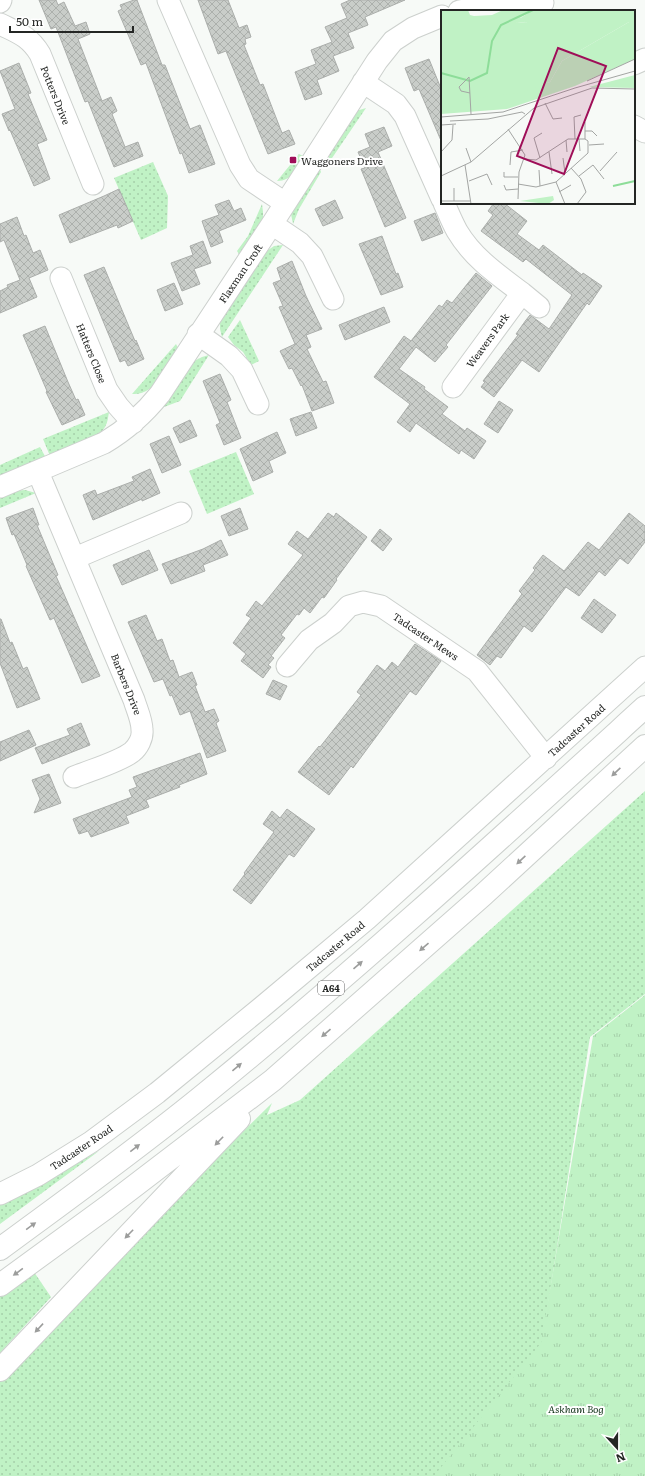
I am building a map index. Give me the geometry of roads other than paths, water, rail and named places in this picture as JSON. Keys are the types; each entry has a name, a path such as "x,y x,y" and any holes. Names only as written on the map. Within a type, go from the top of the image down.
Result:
{"highway":[{"name":"A64","path":"0,1250 107,1170 204,1094 287,1026 462,874 645,707"},
{"path":"0,1285 107,1207 273,1080 482,896 645,746"},
{"path":"0,1370 225,1135 273,1080"}],"street":[{"path":"168,0 240,165 249,179 285,203"},
{"path":"464,10 496,4 544,5"},
{"name":"Flaxman Croft","path":"0,487 104,443 133,423 160,394 377,61 393,41 413,28 441,16"},
{"name":"Potters Drive","path":"0,24 25,37 34,44 40,54 93,184"},
{"path":"635,64 645,59"},
{"path":"363,82 396,104 406,116 441,197"},
{"path":"635,127 645,132"},
{"path":"444,204 457,232 471,251 539,307"},
{"path":"272,224 300,243 312,256 333,299"},
{"name":"Hatters Close","path":"61,278 107,390 118,406 133,423"},
{"name":"Weavers Park","path":"453,387 522,293"},
{"path":"198,334 229,356 242,370 258,404"},
{"name":"Barbers Drive","path":"38,472 134,700 143,731 140,742 132,752 74,777"},
{"path":"75,558 181,513"},
{"name":"Tadcaster Mews","path":"287,666 309,640 333,623 349,606 363,602 381,606 477,671 546,758"},
{"name":"Tadcaster Road","path":"0,1194 38,1175 67,1158 97,1138 157,1093 343,940 645,667"}],"place":[{"name":"Waggoners Drive","path":"293,160"}],"park label":[{"name":"Askham Bog","path":"576,1408"}]}
